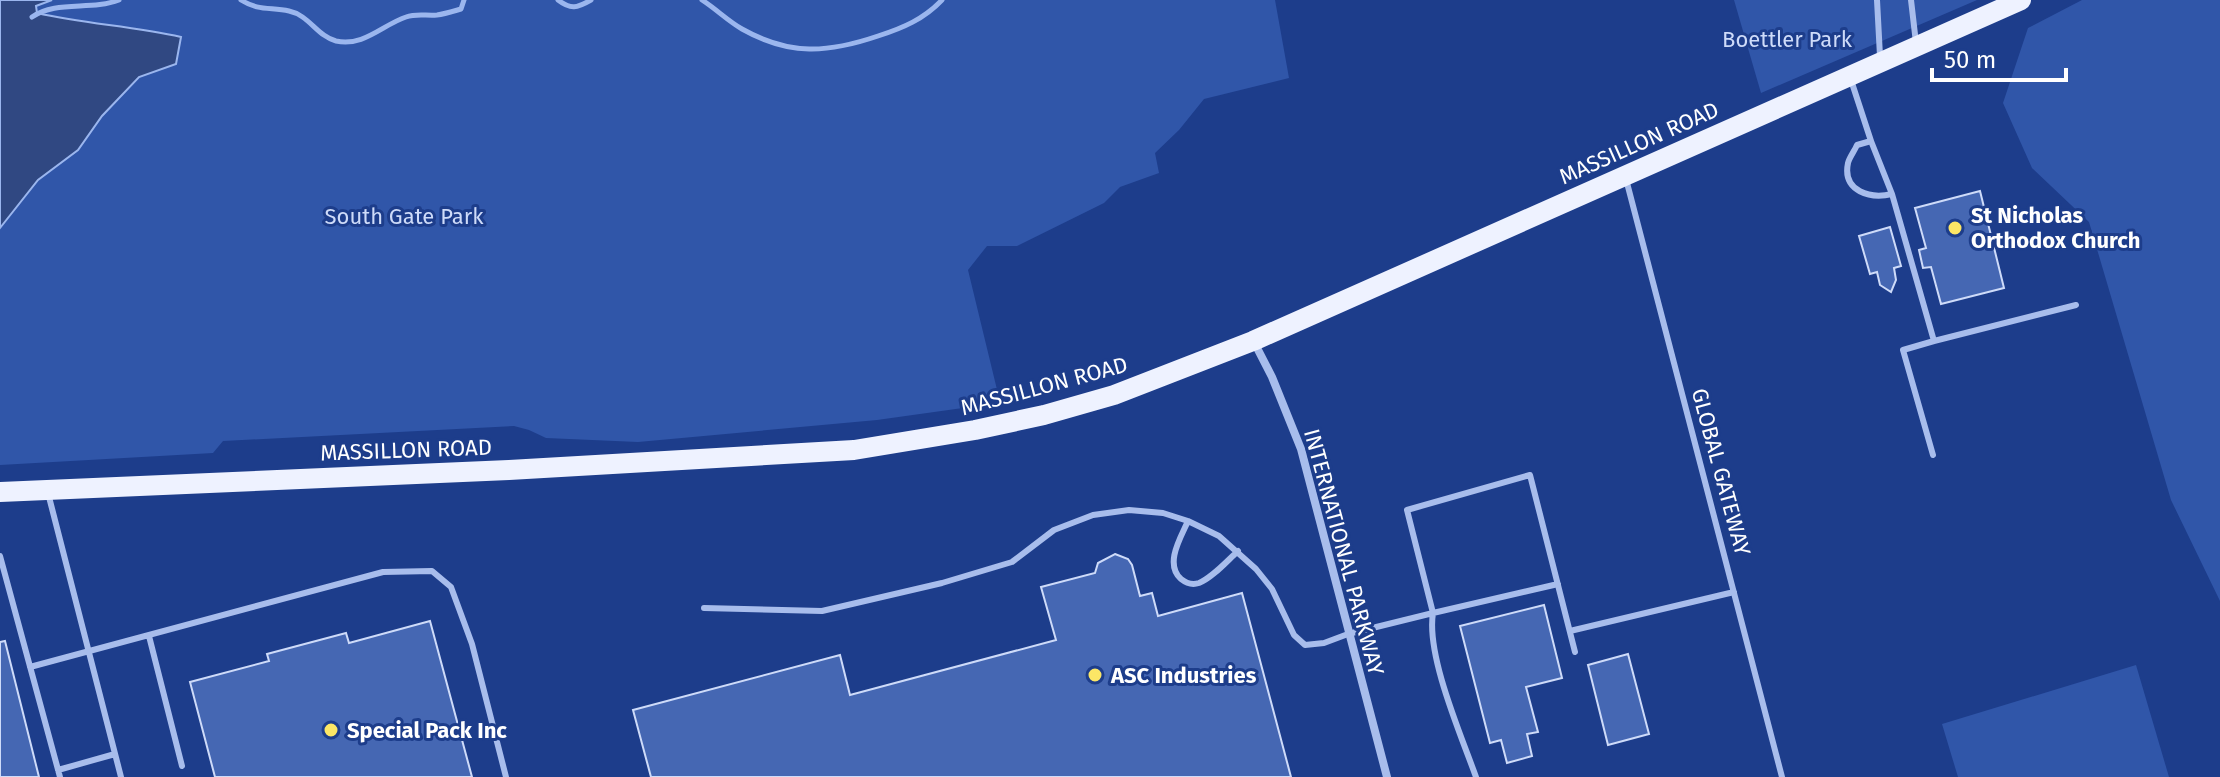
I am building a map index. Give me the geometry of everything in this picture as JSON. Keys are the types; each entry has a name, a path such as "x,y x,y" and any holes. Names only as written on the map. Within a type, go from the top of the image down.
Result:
{"main road":[{"name":"MASSILLON ROAD","path":"0,492 585,466 854,450 1044,415 1126,391 1253,341 2021,0"}],"street":[{"name":"INTERNATIONAL PARKWAY","path":"1253,341 1277,387 1301,449 1387,777"}],"lane":[{"path":"1877,0 1881,62"},
{"path":"1911,0 1917,46"},
{"path":"1849,76 1892,194 1934,341"},
{"path":"1871,141 1857,145 1848,163 1850,181 1859,192 1877,198 1892,194"},
{"name":"GLOBAL GATEWAY","path":"1625,175 1782,777"},
{"path":"1933,455 1903,350 2076,305"},
{"path":"1476,777 1451,708 1430,630 1433,613 1407,510 1530,475 1575,652"},
{"path":"48,490 121,777"},
{"path":"704,608 822,611 942,583 1012,562 1054,530 1093,515 1129,510 1163,513 1219,536 1238,551 1272,589 1294,635 1305,645 1324,643 1348,634 1558,584"},
{"path":"1188,521 1173,567 1179,578 1189,584 1200,583 1238,551"},
{"path":"0,556 59,774 115,754"},
{"path":"30,667 383,572 432,571 451,587 472,644 506,777"},
{"path":"1570,631 1734,592"},
{"path":"149,636 182,766"}],"green space":[{"name":"South Gate Park","path":"0,0 1275,0 1289,78 1204,99 1155,153 1159,173 1120,187 1104,203 1017,246 987,246 968,270 1000,402 877,420 638,442 546,438 514,426 223,441 213,453 0,465 0,228 38,180 78,150 36,7"},
{"name":"Boettler Park","path":"1734,0 1977,0 1761,93"},
{"path":"2082,0 2220,0 2220,601 2171,500 2089,222 2032,168 2003,103 2028,28"},
{"path":"2136,665 2169,777 1958,777 1942,724"}],"shaded area":[{"path":"0,0 52,0 36,6 37,13 181,37 176,64 139,77 102,116 78,150 38,180 0,228"}],"building":[{"name":"St Nicholas Orthodox Church","path":"1980,191 2004,288 1941,304 1931,267 1923,268 1919,250 1926,248 1915,208"},
{"path":"1890,227 1901,266 1894,268 1896,280 1891,292 1880,285 1877,272 1870,274 1859,236"},
{"name":"ASC Industries","path":"1115,554 1128,559 1132,565 1140,596 1152,593 1158,616 1242,593 1291,777 651,777 633,710 840,655 850,695 1056,640 1041,587 1095,573 1098,563"},
{"path":"1544,605 1562,678 1526,687 1538,732 1527,734 1532,756 1507,763 1501,740 1490,743 1460,626"},
{"name":"Special Pack Inc","path":"430,621 472,777 215,777 190,682 269,661 267,654 346,633 349,643"},
{"path":"5,641 39,777 0,777 0,642"},
{"path":"1628,654 1649,734 1608,745 1588,665"}],"waterway":[{"path":"32,17 52,9 119,0"},
{"path":"241,0 259,7 296,13 323,35 346,42 364,38 410,16 437,15 461,9 464,0"},
{"path":"558,0 574,7 591,0"},
{"path":"702,0 737,26 760,38 793,48 809,49 842,46 887,33 920,18 942,0"}],"place":[{"name":"St Nicholas Orthodox Church","path":"1955,228"},
{"name":"ASC Industries","path":"1095,675"},
{"name":"Special Pack Inc","path":"331,730"}]}
